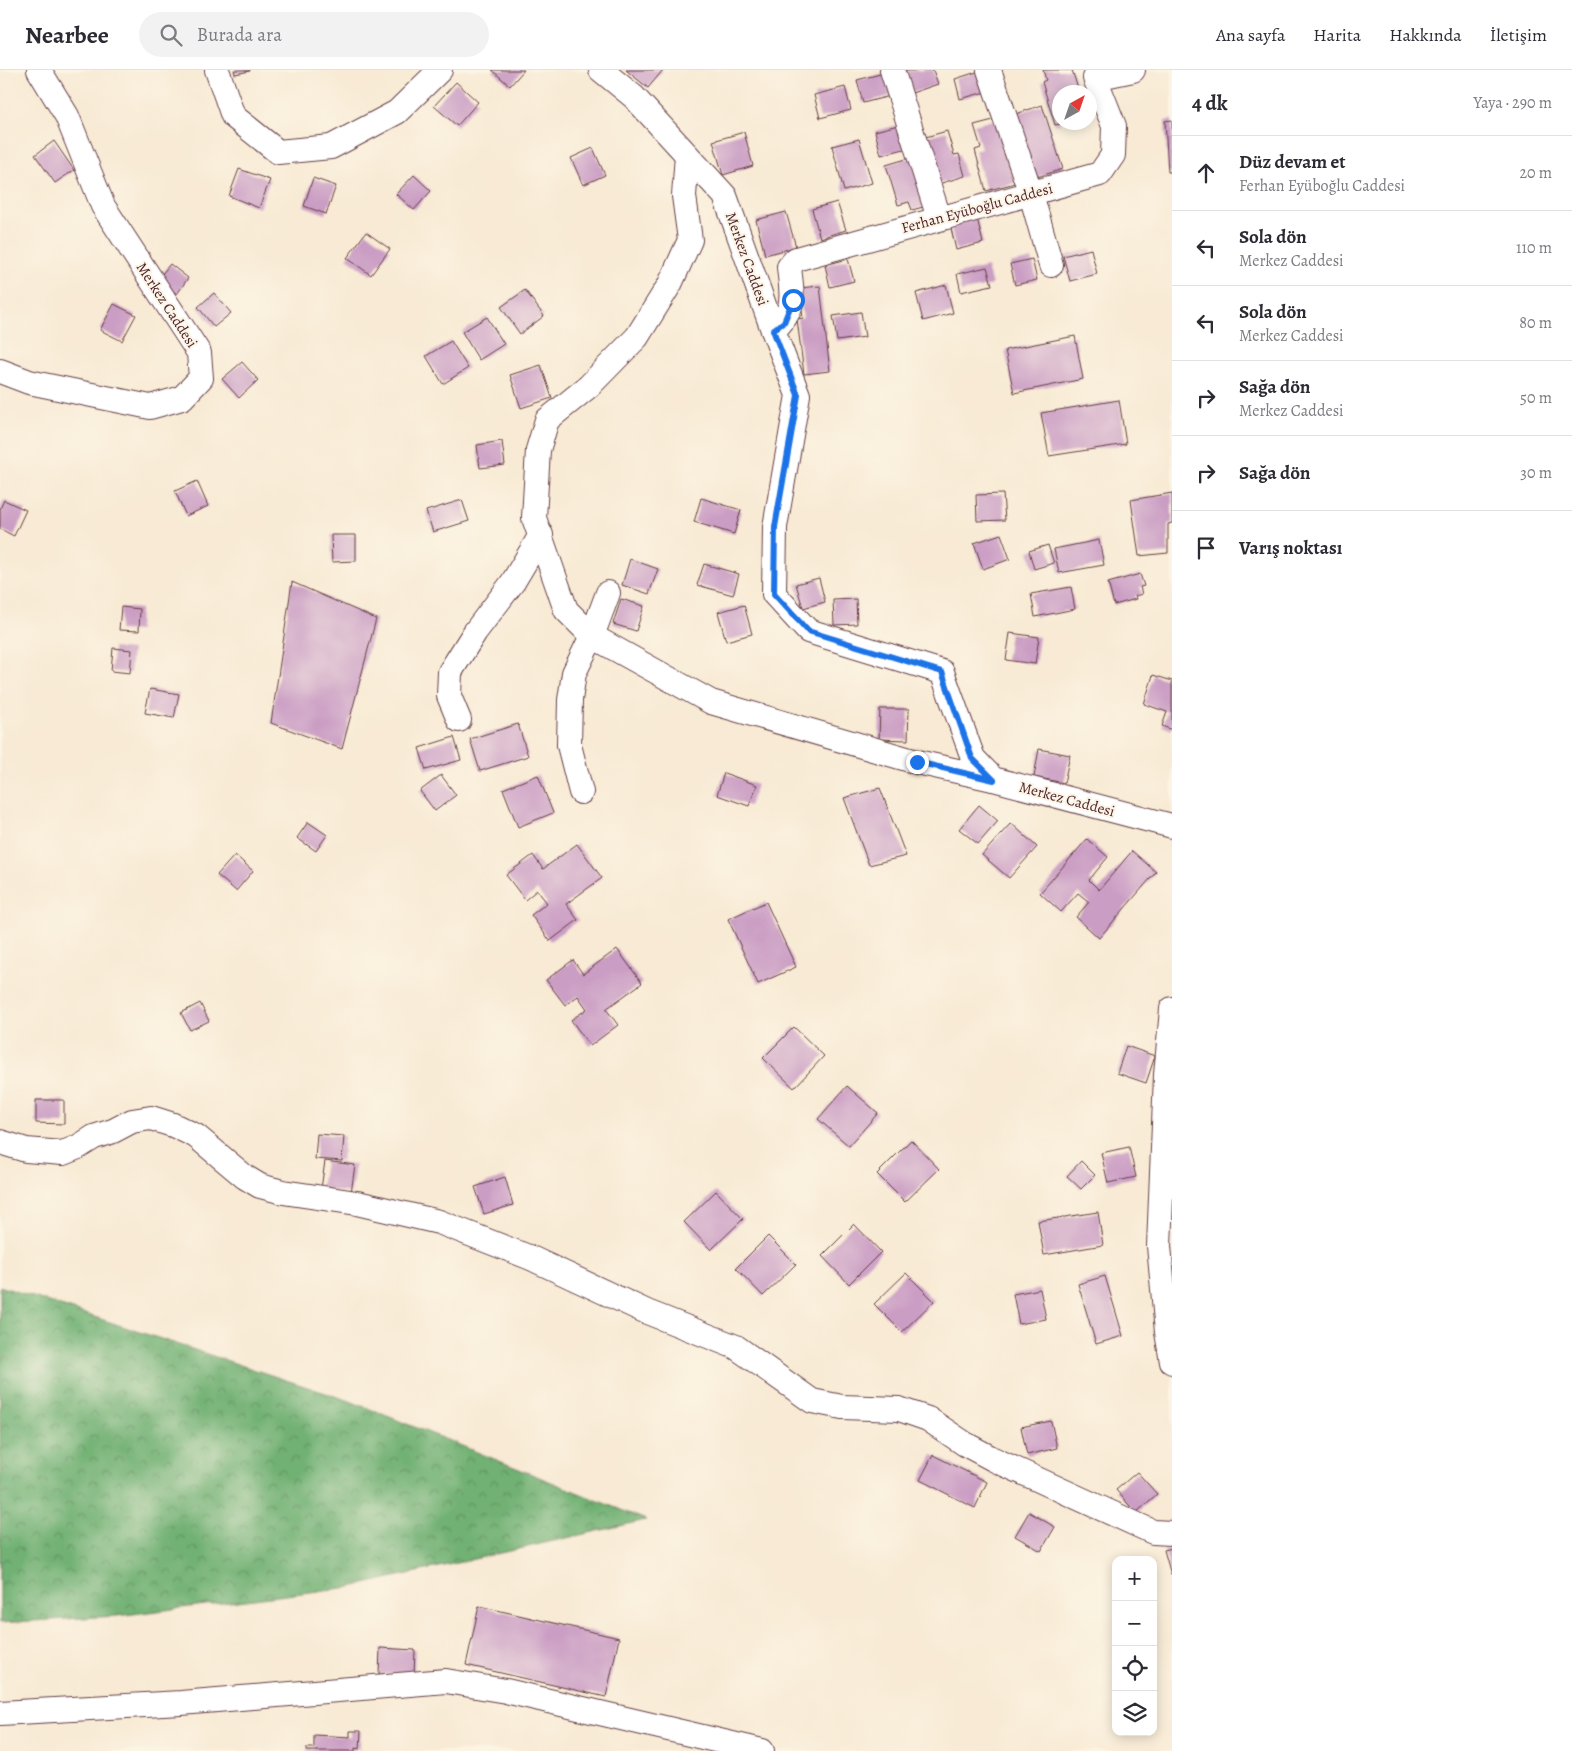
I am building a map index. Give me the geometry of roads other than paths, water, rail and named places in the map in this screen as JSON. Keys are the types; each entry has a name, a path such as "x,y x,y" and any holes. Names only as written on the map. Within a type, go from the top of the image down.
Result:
{"street":[{"name":"Merkez Caddesi","path":"0,371 29,382 150,407 182,398 201,378 199,353 103,206 67,116 39,70"},
{"path":"218,70 233,116 278,152 331,146 397,112 440,70"},
{"name":"Merkez Caddesi","path":"601,70 634,97 725,196 798,395 775,527 774,594 808,631 942,672 972,758 994,780 1172,826"},
{"path":"892,70 939,218"},
{"path":"989,70 1031,194 1051,265"},
{"name":"Ferhan Eyüboğlu Caddesi","path":"773,330 784,322 793,300 790,267 796,259 1100,174 1113,155 1114,126 1094,74 1133,70"},
{"path":"687,155 684,196 690,240 670,284 637,337 589,386 547,420 538,450 534,518 566,610 592,636 711,702 917,762 994,780"},
{"path":"459,720 449,696 450,672 475,632 513,582 541,535"},
{"path":"581,792 569,745 570,700 574,673 592,636 608,593"},
{"path":"1172,1009 1166,1074 1159,1246 1167,1332 1172,1362"},
{"path":"0,1142 26,1150 63,1153 132,1121 151,1118 173,1125 196,1136 260,1186 439,1222 531,1258 647,1312 736,1347 812,1400 842,1406 898,1409 921,1416 993,1459 1088,1504 1153,1532 1172,1533"},
{"path":"0,1713 181,1703 446,1681 506,1691 762,1751"}]}
